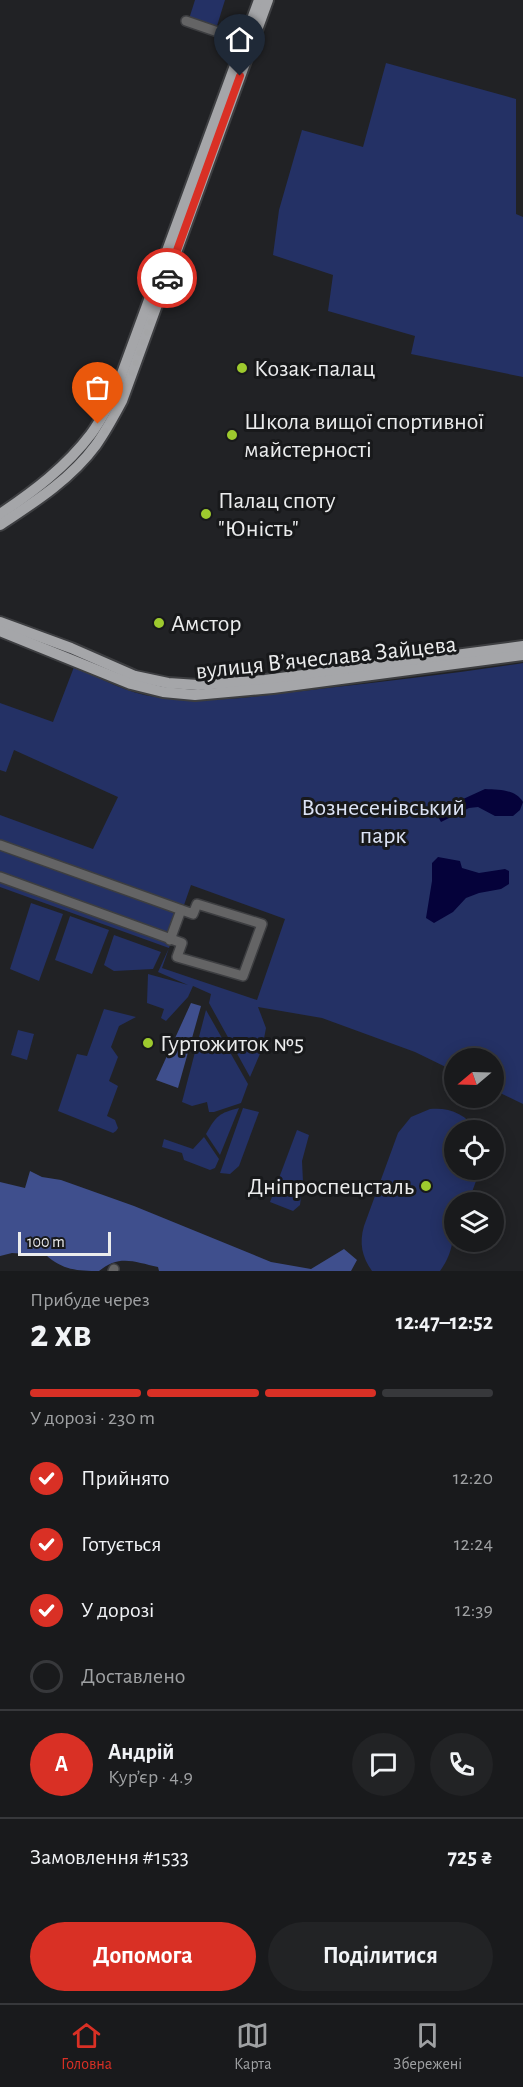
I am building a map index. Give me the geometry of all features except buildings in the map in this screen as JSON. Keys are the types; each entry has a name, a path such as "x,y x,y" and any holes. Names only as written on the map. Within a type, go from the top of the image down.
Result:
{"main road":[{"path":"102,428 259,0"},
{"path":"0,525 57,485 76,468 90,444 122,401 268,0"},
{"path":"0,514 54,475 90,444"},
{"name":"вулиця Вʼячеслава Зайцева","path":"0,622 71,648 135,676 198,686 247,682 523,646"},
{"name":"вулиця Вʼячеслава Зайцева","path":"0,631 131,684 163,692 195,695 273,688 523,655"}],"street":[{"path":"186,21 244,41"},
{"path":"0,845 193,914 197,904 262,924 243,976 177,957 182,944 0,878"},
{"path":"170,940 181,910"}],"green space":[{"path":"195,0 225,0 216,29 189,19"},
{"path":"386,63 516,99 516,214 523,217 523,377 411,354 415,336 328,311 333,275 273,255 279,210 302,130 363,147"},
{"name":"Вознесенівський парк","path":"523,663 523,1104 504,1095 504,1048 444,1048 444,1066 415,1052 322,1018 258,1007 266,1028 262,1049 250,1077 209,1003 211,994 193,986 188,997 166,1021 161,1018 164,1009 147,1003 148,974 188,985 158,972 169,948 0,887 0,815 93,849 118,797 14,750 6,772 0,770 0,703 53,722 74,667 114,685 155,697 216,700","holes":["191,885 285,919 257,1000 162,968"]},
{"path":"31,903 63,914 39,981 10,969"},
{"path":"70,916 109,930 92,974 55,960"},
{"path":"114,935 161,952 153,969 114,971 104,965"},
{"path":"104,1009 136,1017 119,1026 111,1047 118,1057 109,1081 118,1086 107,1116 115,1120 118,1128 113,1133 58,1111 77,1054 87,1056"},
{"path":"206,1010 248,1084 241,1103 214,1112 209,1112 207,1102 192,1106 182,1102"},
{"path":"18,1030 34,1034 27,1060 11,1055"},
{"path":"239,1108 220,1155 206,1134 219,1116"},
{"path":"243,1108 259,1112 239,1166 230,1174 220,1173"},
{"name":"Дніпроспецсталь","path":"430,1109 444,1109 468,1120 444,1120 444,1180 476,1180 472,1192 444,1192 444,1252 450,1252 440,1271 372,1271 362,1250 364,1226 398,1133 411,1117"},
{"path":"297,1130 309,1135 302,1161 303,1182 300,1205 293,1211 270,1202"},
{"path":"204,1137 219,1159 215,1168 210,1170 184,1160 182,1153 162,1147 164,1139 193,1149"}],"shaded area":[{"path":"485,789 507,791 516,795 523,802 520,810 513,816 495,816 478,807 469,808 441,822 437,815"},
{"path":"438,857 460,861 462,868 479,873 505,869 509,871 509,884 501,889 466,898 453,912 434,923 426,918 432,881 432,863"},
{"path":"191,1003 201,1006 178,1088 156,1080"},
{"path":"30,1171 42,1177 61,1180 134,1206 271,1262 311,1269 344,1249 357,1260 351,1271 159,1271 158,1267 120,1261 113,1262 99,1271 91,1271 64,1267 46,1255 12,1253 0,1256 0,1182 25,1188"}],"way so far":[{"path":"98,424 101,430 106,431 122,401 167,278"}],"place":[{"name":"Козак-палац","path":"242,368"},
{"name":"Школа вищої спортивної майстерності","path":"232,435"},
{"name":"Палац споту \"Юність\"","path":"206,514"},
{"name":"Амстор","path":"159,623"},
{"name":"Гуртожиток №5","path":"148,1043"},
{"name":"Дніпроспецсталь","path":"426,1186"}],"route":[{"path":"167,278 240,76"}]}
